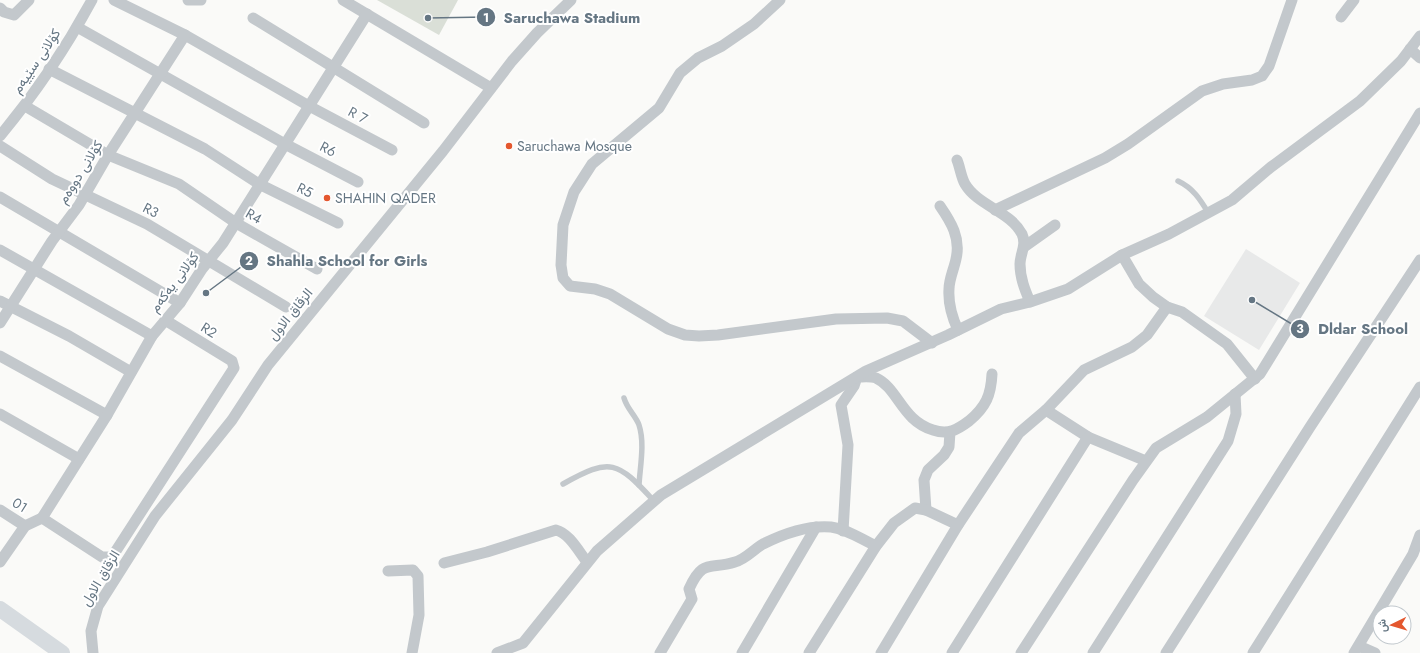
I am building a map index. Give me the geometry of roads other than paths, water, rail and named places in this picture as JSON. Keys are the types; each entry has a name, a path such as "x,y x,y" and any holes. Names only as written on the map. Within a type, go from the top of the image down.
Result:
{"street":[{"path":"0,8 4,12 14,15 29,0"},
{"name":"کۆلانی سێیەم","path":"0,136 25,106 77,27 92,0"},
{"name":"R 7","path":"114,0 186,35 309,106 392,150"},
{"path":"188,0 201,0"},
{"path":"343,0 491,88"},
{"name":"الزقاق الاول","path":"93,653 91,631 98,606 155,516 232,420 268,365 443,151 528,42 571,0"},
{"path":"780,0 754,24 722,46 698,58 680,73 659,108 592,164 574,192 563,225 561,265 563,278 570,286 595,289 610,294 668,329 685,335 718,335 836,319 887,318 903,321 932,342"},
{"path":"995,210 1105,158 1128,144 1202,91 1223,84 1252,80 1262,76 1269,66 1292,0"},
{"path":"1341,17 1354,0"},
{"name":"کۆلانی یەکەم","path":"42,518 107,415 152,336 180,303 236,223 258,184 334,68 367,14"},
{"path":"253,18 424,123"},
{"name":"R6","path":"77,27 160,75 231,112 285,144 358,182"},
{"name":"کۆلانی دووەم","path":"0,323 5,304 34,269 58,232 85,196 108,155 186,35"},
{"path":"497,653 523,643 597,551 661,495 858,376 1001,309 1030,302 1068,289 1122,256 1209,214 1232,200 1271,167 1360,101 1401,61 1420,36"},
{"path":"1410,49 1420,58"},
{"name":"R5","path":"50,69 205,149 258,184 338,223"},
{"name":"R4","path":"25,106 108,155 179,184 236,223 317,269"},
{"path":"1021,653 1132,480 1156,448 1207,417 1255,379 1265,367 1419,116"},
{"name":"R3","path":"0,146 52,179 85,196 147,224 286,307"},
{"path":"958,160 964,183 980,200 1012,221 1022,235 1024,247 1020,263 1021,279 1030,302"},
{"path":"0,197 180,303"},
{"path":"940,206 952,223 958,243 957,258 949,287 949,303 958,330"},
{"path":"1024,247 1054,225"},
{"path":"0,250 152,336"},
{"path":"1122,256 1139,284 1152,297 1167,307 1182,312 1227,344 1255,379"},
{"path":"1166,653 1310,427 1420,260"},
{"path":"5,304 69,336 131,372"},
{"path":"881,653 958,525 1019,433 1046,410 1084,370 1132,347 1147,335 1167,307"},
{"name":"R2","path":"42,518 102,557 112,557 234,368 232,361 165,320"},
{"path":"0,356 107,415"},
{"path":"858,376 875,378 890,390 912,418 926,428 943,433 957,430 963,426 986,402 991,390 992,374"},
{"path":"843,531 848,445 841,405 854,386 858,376"},
{"path":"1253,653 1420,387"},
{"path":"1093,653 1228,441 1236,414 1235,394"},
{"path":"1046,410 1088,437 1146,461"},
{"path":"0,414 79,459"},
{"path":"926,510 924,480 928,470 944,456 949,447 950,432"},
{"path":"952,653 1088,437"},
{"path":"809,653 876,546 894,523 907,512 915,508 926,510 958,525"},
{"name":"01","path":"0,510 25,526"},
{"path":"0,562 25,526 42,518"},
{"path":"742,653 816,527"},
{"path":"660,653 686,612 692,599 689,589 700,570 708,565 735,562 779,536 816,527 831,528 843,531 876,546"},
{"path":"444,563 486,552 556,530 561,531 570,540 587,562"},
{"path":"1375,653 1356,650 1416,555 1420,535"},
{"path":"388,571 413,570 418,576 419,615 412,653"},
{"path":"0,609 62,653"}],"lane":[{"path":"1178,180 1189,186 1199,197 1209,214"},
{"path":"624,398 627,408 638,424 641,435 639,485"},
{"path":"563,484 587,470 603,466 611,466 618,468 639,485 654,501"}],"place":[{"name":"Saruchawa Stadium","path":"428,18"},
{"name":"Saruchawa Mosque","path":"509,146"},
{"name":"SHAHIN QADER","path":"327,198"},
{"name":"Shahla School for Girls","path":"206,293"},
{"name":"Dldar School","path":"1252,300"}]}
